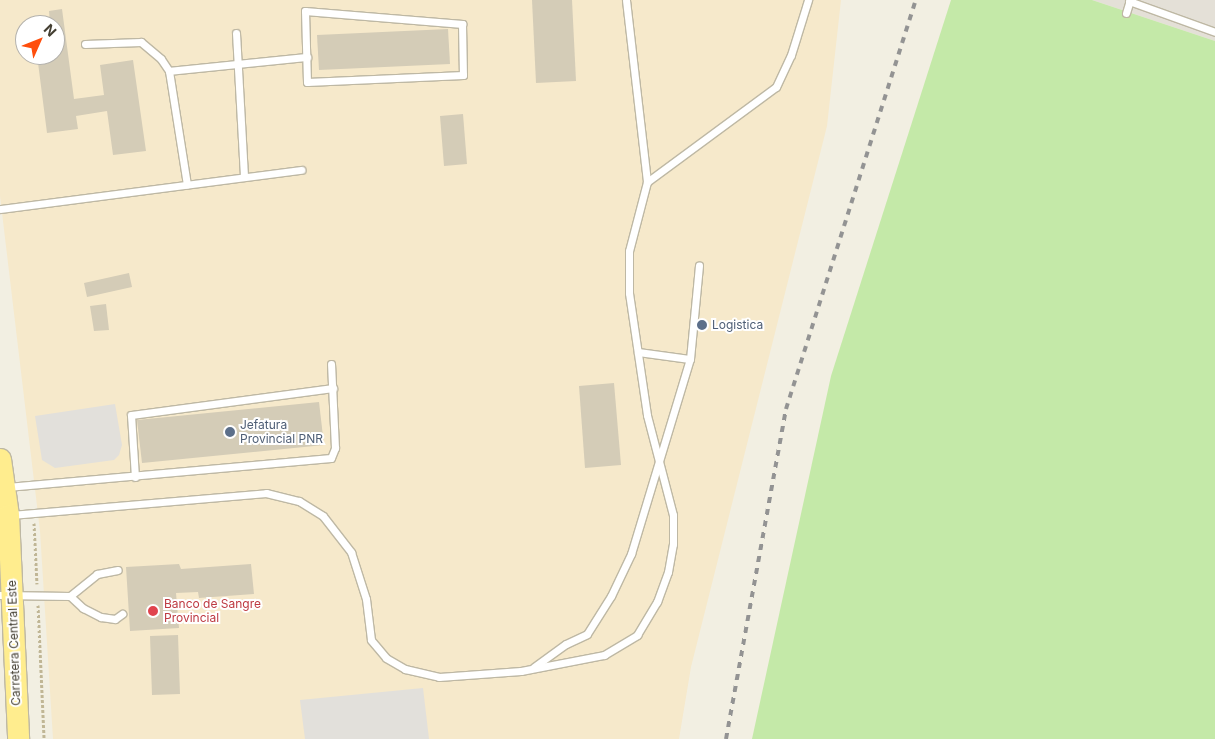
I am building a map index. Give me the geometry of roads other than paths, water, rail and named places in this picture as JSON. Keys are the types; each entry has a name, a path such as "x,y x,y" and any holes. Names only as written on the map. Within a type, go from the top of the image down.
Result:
{"main road":[{"name":"Carretera Central Este","path":"0,458 8,515 6,595 18,739"}],"lane":[{"path":"8,515 266,493 299,501 323,516 351,552 366,599 372,640 386,658 405,669 439,677 532,669 604,655 637,634 656,602 668,572 673,544 673,515 647,415 629,293 629,251 646,182 626,0"},
{"path":"646,182 776,87 791,54 808,0"},
{"path":"1126,13 1130,1 1215,32"},
{"path":"305,11 462,24 463,75 308,82 307,57 305,11"},
{"path":"236,33 244,178"},
{"path":"85,44 141,42 152,49 169,71 187,185"},
{"path":"169,71 307,57"},
{"path":"0,209 301,170"},
{"path":"532,669 566,644 586,634 611,596 631,554 660,464 690,359 699,265"},
{"path":"638,352 690,359"},
{"path":"4,488 331,458 335,448 332,364"},
{"path":"135,477 131,415 333,388"},
{"path":"6,595 70,596 97,574 118,570"},
{"path":"70,596 82,608 101,617 115,619 122,614"}],"railway":[{"path":"726,739 786,409 916,0"}],"place":[{"name":"Logistica","path":"702,325"},
{"name":"Jefatura Provincial PNR","path":"230,432"},
{"name":"Banco de Sangre Provincial","path":"153,611"}]}
